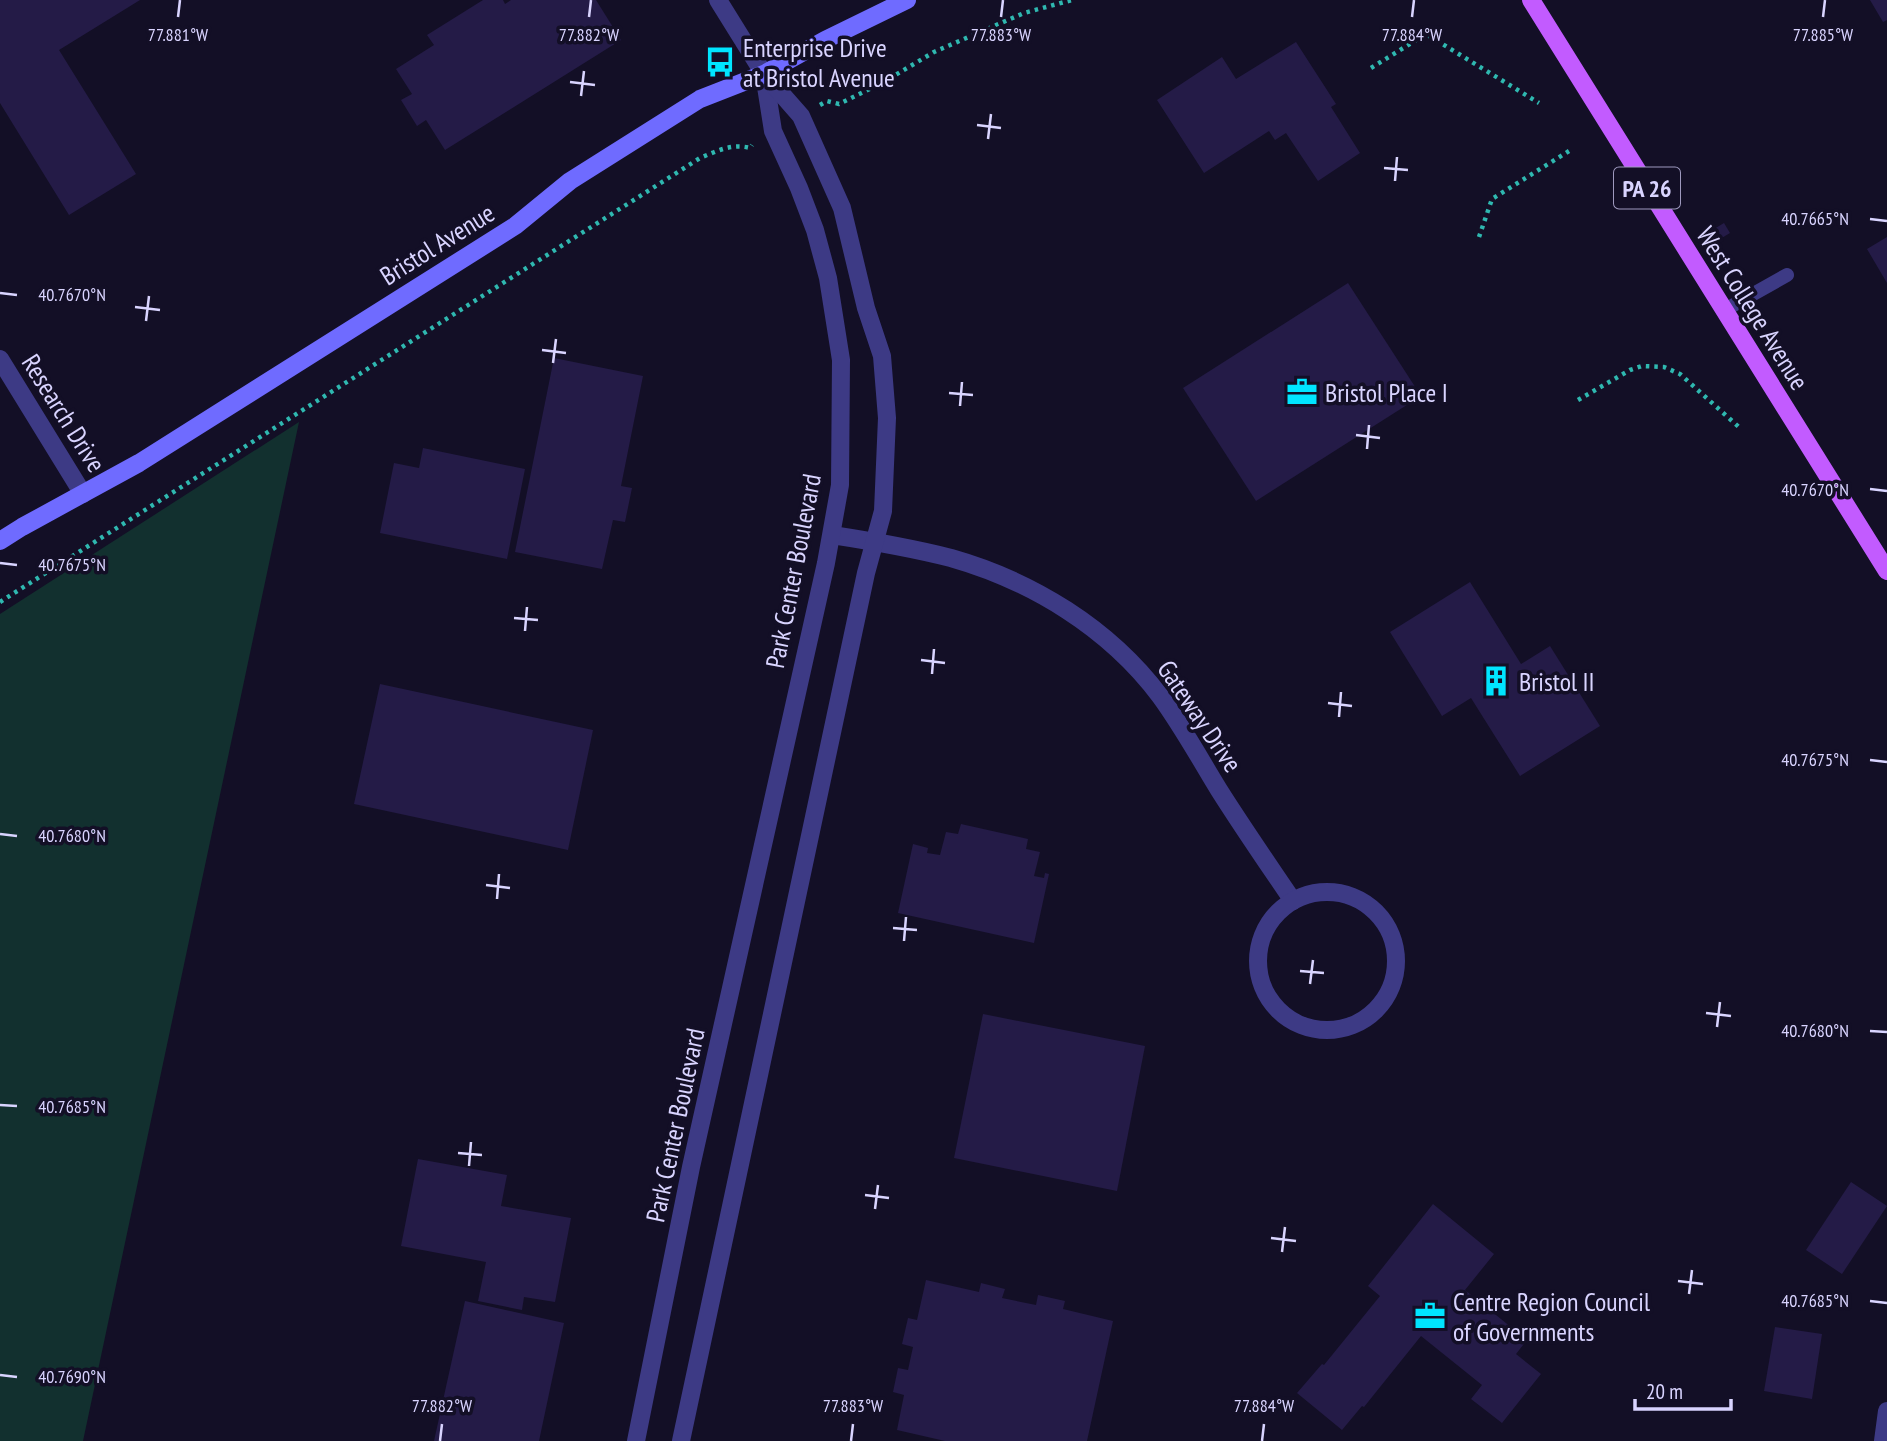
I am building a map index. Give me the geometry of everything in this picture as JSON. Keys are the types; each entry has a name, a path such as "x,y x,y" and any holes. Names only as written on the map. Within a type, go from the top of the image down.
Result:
{"main road":[{"name":"West College Avenue","path":"1531,0 1887,571"}],"street":[{"path":"681,1441 874,542 883,511 887,418 882,356 866,308 842,208 801,116 764,74 719,0"},
{"name":"Bristol Avenue","path":"0,541 139,463 515,226 570,181 700,99 764,74 825,40 907,0"},
{"name":"Park Center Boulevard","path":"636,1441 691,1167 832,535 840,485 841,360 828,278 816,230 773,131 764,74"},
{"name":"Research Drive","path":"0,359 83,494"},
{"name":"Gateway Drive","path":"832,535 951,558 996,573 1036,592 1076,616 1111,643 1160,696 1293,901"},
{"path":"1323,892 1354,897 1368,905 1388,929 1394,944 1395,975 1381,1004 1356,1023 1325,1030 1309,1027 1294,1022 1281,1013 1269,999 1261,982 1259,945 1266,927 1277,912 1293,901 1323,892"},
{"path":"1883,1441 1887,1411"}],"lane":[{"path":"1724,311 1787,275"}],"path":[{"path":"827,101 839,104 882,83 934,52 1024,13 1072,0"},
{"path":"1371,68 1426,34 1539,103"},
{"path":"0,602 700,158 727,148 750,148 754,143"},
{"path":"1479,237 1492,199 1569,151"},
{"path":"1578,400 1630,370 1642,366 1664,367 1680,374 1741,429"}],"green space":[{"path":"299,422 83,1441 0,1441 0,614"}],"building":[{"path":"0,0 140,0 59,50 136,174 69,215 0,103"},
{"path":"483,0 503,0 505,4 511,0 596,0 621,40 445,150 426,120 417,126 401,100 412,94 396,69 434,45 427,35"},
{"path":"1870,0 1887,0 1887,20 1883,22"},
{"path":"1296,42 1336,104 1331,107 1360,153 1318,181 1286,133 1275,140 1269,131 1204,173 1157,100 1222,57 1236,79"},
{"path":"1724,223 1730,233 1720,239 1714,229"},
{"path":"1887,237 1887,283 1867,249"},
{"name":"Bristol Place I","path":"1348,283 1421,396 1256,501 1183,388"},
{"path":"554,358 643,376 621,486 632,488 625,522 613,520 602,569 515,552"},
{"path":"423,448 525,469 507,559 380,533 394,463 419,468"},
{"name":"Bristol II","path":"1470,582 1521,664 1550,646 1600,726 1520,776 1471,698 1442,716 1390,632"},
{"path":"380,684 593,730 568,850 354,804"},
{"path":"961,824 1028,839 1026,849 1040,852 1034,876 1044,878 1045,873 1049,874 1034,943 898,913 913,844 928,848 927,853 940,855 946,832 958,834"},
{"path":"983,1014 1145,1046 1117,1191 954,1158"},
{"path":"418,1159 507,1175 501,1206 571,1218 555,1302 524,1297 522,1310 478,1301 486,1262 401,1246"},
{"path":"1851,1182 1887,1206 1842,1274 1806,1250"},
{"name":"Centre Region Council of Governments","path":"1433,1204 1494,1254 1465,1290 1527,1340 1516,1354 1541,1374 1502,1423 1471,1399 1482,1385 1421,1336 1342,1430 1297,1393 1322,1364 1324,1365 1380,1296 1368,1286"},
{"path":"926,1280 979,1292 981,1283 1005,1289 1002,1298 1036,1305 1038,1295 1065,1301 1063,1309 1113,1321 1087,1441 945,1441 897,1430 904,1395 893,1392 898,1368 908,1370 913,1347 902,1344 908,1318 917,1320"},
{"path":"465,1301 564,1323 539,1441 434,1441"},
{"path":"1775,1327 1822,1334 1812,1399 1764,1391"}],"place":[{"name":"Enterprise Drive at Bristol Avenue","path":"720,62"},
{"name":"Bristol Place I","path":"1302,392"},
{"name":"Bristol II","path":"1496,681"},
{"name":"Centre Region Council of Governments","path":"1430,1316"}]}
